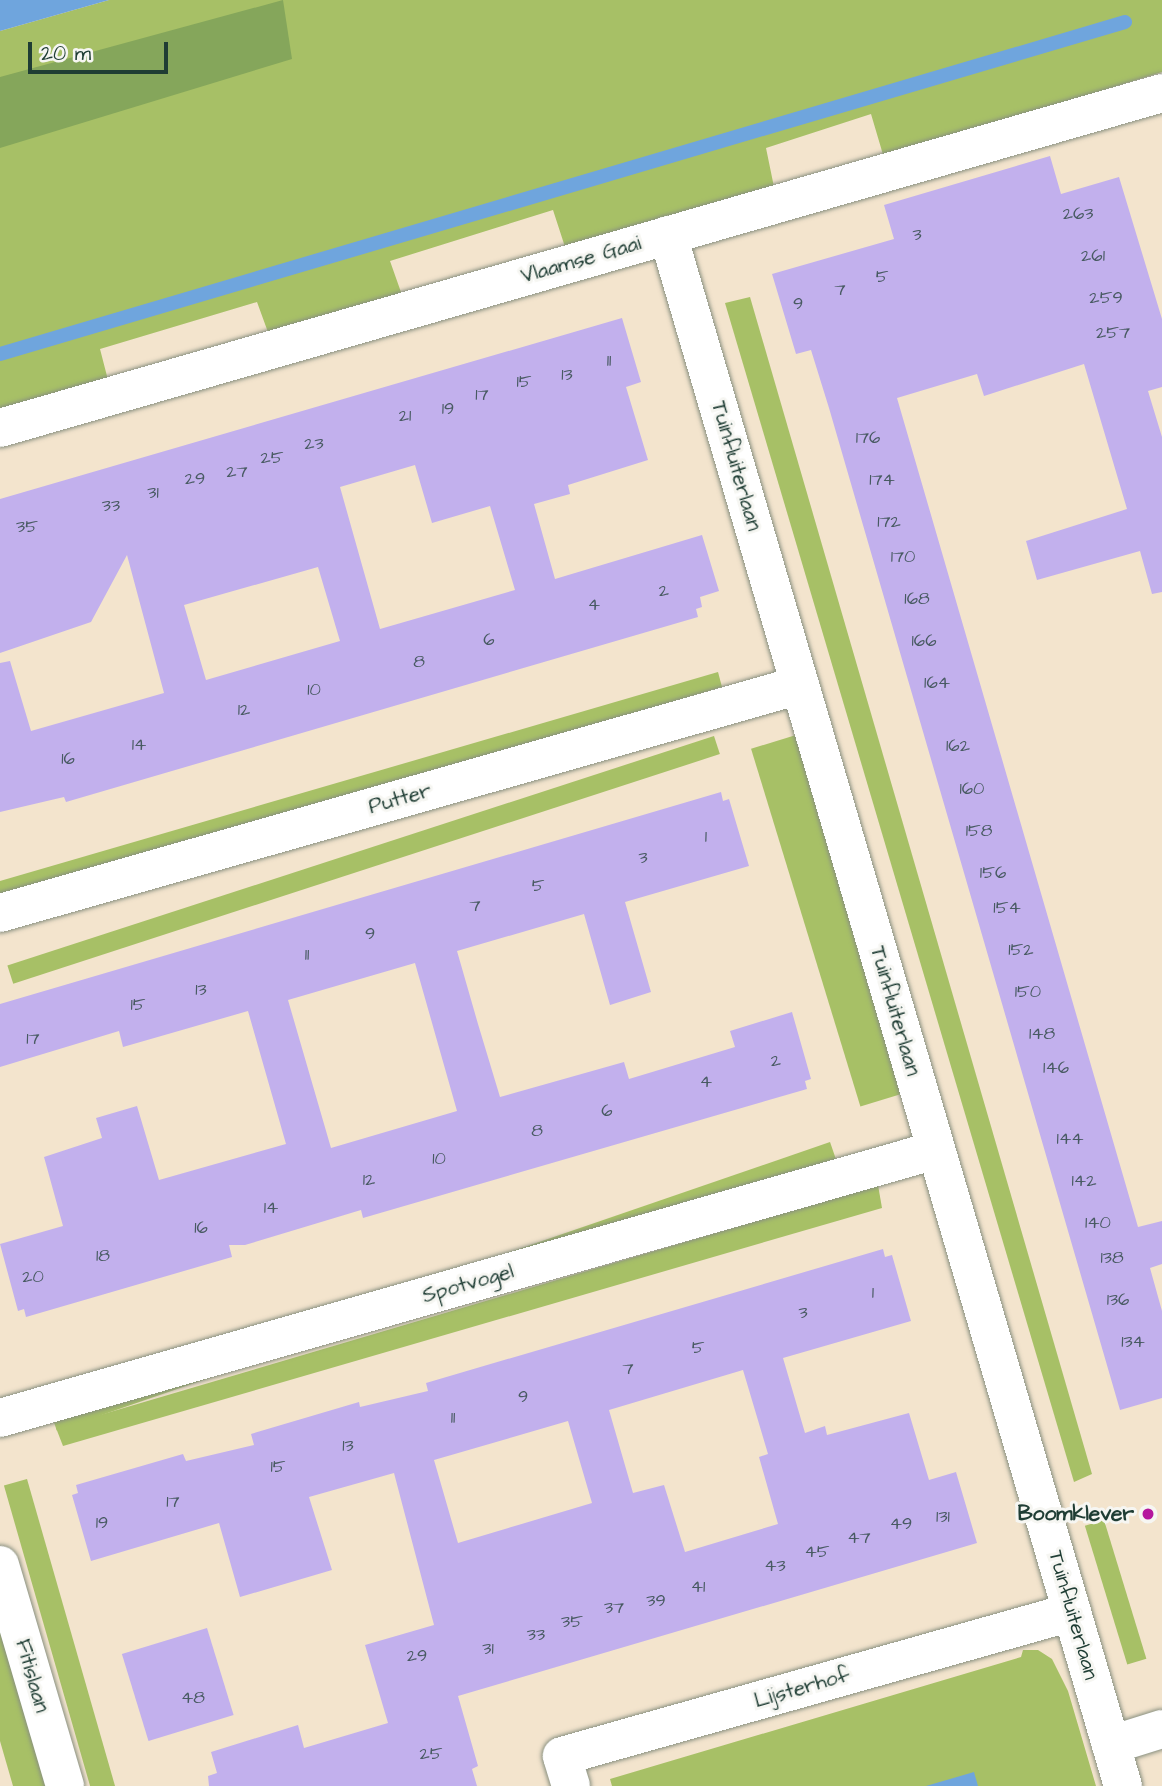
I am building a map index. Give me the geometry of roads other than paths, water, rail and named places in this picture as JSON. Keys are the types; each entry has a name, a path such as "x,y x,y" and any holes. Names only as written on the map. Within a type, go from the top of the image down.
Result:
{"street":[{"name":"Vlaamse Gaai","path":"0,428 1162,93"},
{"name":"Tuinfluiterlaan","path":"668,235 1123,1786"},
{"name":"Putter","path":"0,913 800,685"},
{"name":"Spotvogel","path":"0,1418 936,1150"},
{"name":"Fitislaan","path":"0,1565 65,1786"},
{"name":"Lijsterhof","path":"571,1786 562,1756 1072,1612"},
{"path":"1111,1745 1162,1729"}],"water":[{"path":"0,0 109,0 0,31"},
{"path":"974,1772 978,1786 926,1786"}],"waterway":[{"path":"0,354 1125,22"}],"place":[{"name":"Boomklever","path":"1148,1514"}]}
